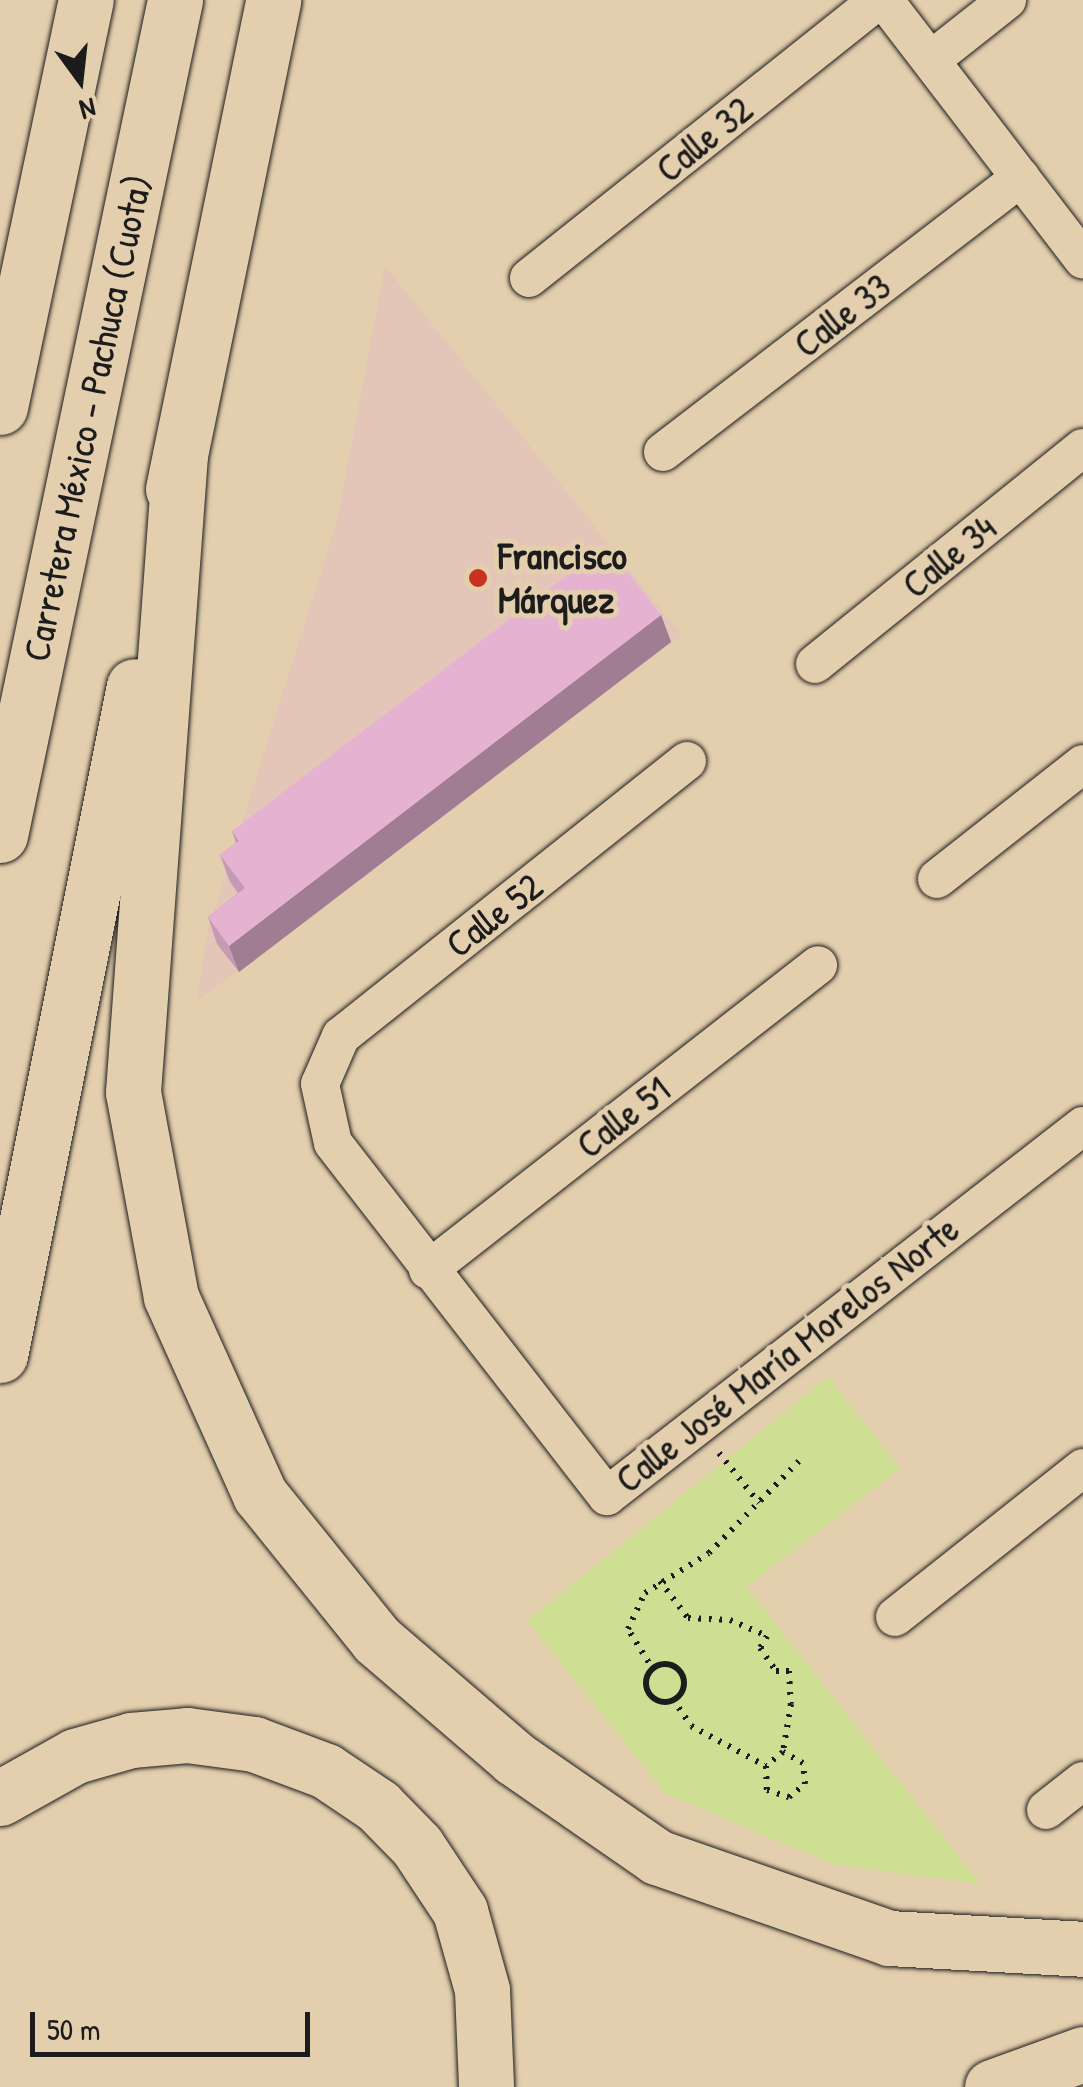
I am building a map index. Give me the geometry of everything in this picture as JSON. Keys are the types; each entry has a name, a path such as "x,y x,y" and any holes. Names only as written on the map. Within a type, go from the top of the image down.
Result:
{"highway":[{"path":"0,406 86,0"},
{"name":"Carretera México - Pachuca (Cuota)","path":"0,835 175,0"},
{"path":"0,1355 273,0"},
{"path":"180,455 133,1092 171,1297 260,1495 377,1640 514,1758 657,1857 889,1938 1083,1948"},
{"path":"0,1798 75,1756 150,1738 187,1735 254,1744 326,1771 378,1806 417,1846 460,1911 482,1990 486,2087"},
{"path":"992,2087 1083,2054"}],"street":[{"path":"881,0 1021,178 1078,241"},
{"name":"Calle 32","path":"530,278 881,0"},
{"path":"931,60 1007,0"},
{"name":"Calle 33","path":"663,452 1021,178"},
{"name":"Calle 34","path":"815,664 1083,448"},
{"name":"Calle 52","path":"320,1084 341,1036 688,761"},
{"path":"936,879 1083,764"},
{"name":"Calle 51","path":"428,1270 818,965"},
{"name":"Calle José María Morelos Norte","path":"320,1084 332,1143 607,1496 1083,1126"},
{"path":"895,1617 1083,1468"},
{"path":"1046,1810 1083,1781"}],"path":[{"path":"697,1426 759,1503"},
{"path":"654,1670 628,1629 645,1592 709,1553 721,1534 759,1503 800,1459"},
{"path":"660,1581 688,1618 730,1620 767,1636 760,1648 776,1671 789,1670 783,1752 766,1766"},
{"path":"670,1662 684,1673 684,1694 673,1699 666,1703 648,1694 645,1676 670,1662"},
{"path":"673,1699 691,1726 766,1766"},
{"path":"766,1766 767,1790 788,1797 805,1784 803,1763 783,1752"}],"shaded area":[{"name":"Francisco Márquez","path":"385,266 682,635 197,1001 207,933 337,521"}],"green space":[{"path":"828,1377 900,1468 747,1587 980,1884 833,1864 666,1794 527,1621"}],"building":[{"path":"607,545 661,615 229,946 208,917 245,888 220,855 239,841 232,831"}],"place":[{"name":"Francisco Márquez","path":"478,578"}]}
